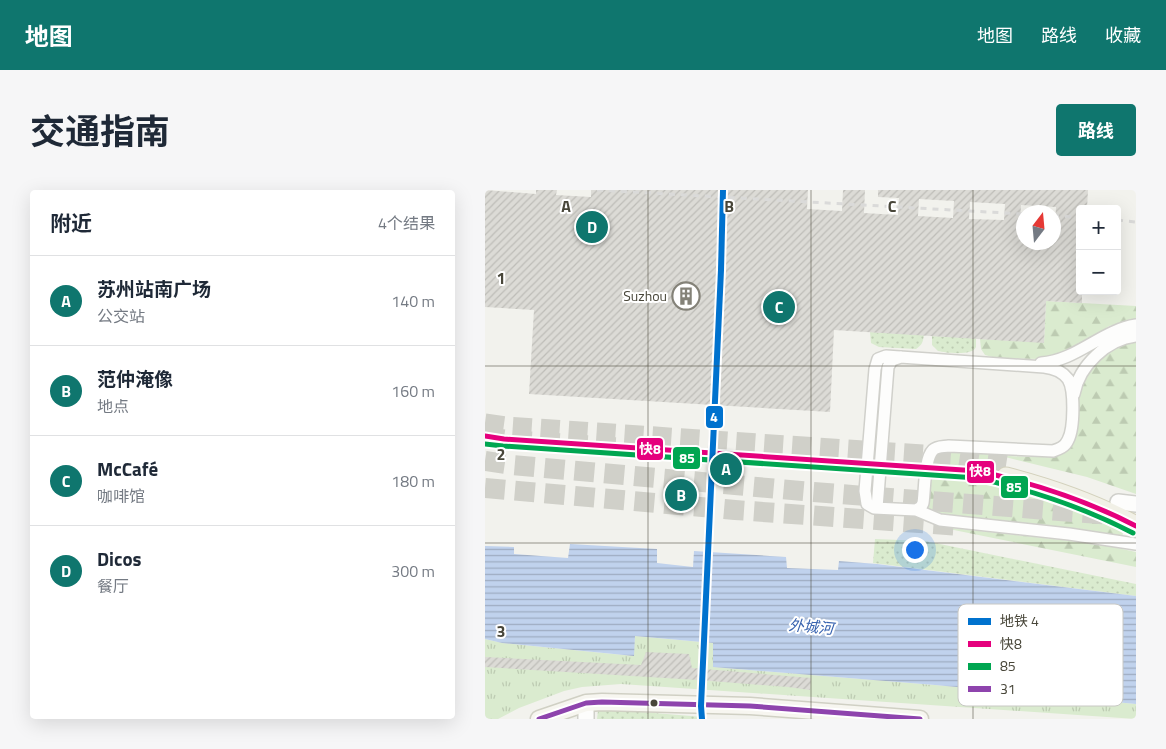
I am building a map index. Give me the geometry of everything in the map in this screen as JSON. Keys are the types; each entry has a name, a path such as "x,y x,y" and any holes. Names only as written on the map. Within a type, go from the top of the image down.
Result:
{"main road":[{"path":"1136,512 1127,503 1066,481 1007,471 1114,514 1136,526"},
{"path":"539,719 586,711 750,706 920,719"}],"street":[{"path":"1136,325 1127,326 1104,336 1053,363 1025,364 883,356 878,359 875,364 865,494 867,504 871,507 916,510 940,520 1069,534 1136,544"},
{"path":"916,510 921,507 923,502 928,460 937,448 949,446 1053,451 1062,448 1068,441 1071,430 1073,403 1078,379 1090,362 1109,347 1136,336"},
{"path":"1025,364 1051,368 1064,375 1072,389 1073,403"}],"green space":[{"path":"1046,301 1136,306 1136,319 1109,326 1086,341 1062,353 1042,359 996,358 985,355 981,349 980,339 1044,342"},
{"path":"870,332 924,335 922,343 916,349 879,347 871,343"},
{"path":"932,336 976,338 976,347 974,350 965,353 938,351 932,345"},
{"path":"1136,341 1136,494 1087,477 1005,457 998,483 1065,503 1119,527 1123,534 1121,538 940,516 926,509 931,459 938,453 951,451 1041,457 1062,454 1073,441 1078,395 1084,375 1108,353 1118,347"},
{"path":"934,526 1099,544 1136,552 1136,567"},
{"path":"875,539 925,541 1136,584 1136,596 873,563"},
{"path":"635,636 713,643 713,667 958,687 958,706 1123,706 1123,703 1136,704 1136,719 621,684 582,687 564,691 519,708 498,719 485,719 485,639 502,643 633,656"},
{"path":"618,710 703,717 703,719 597,719 598,711"}],"water":[{"name":"外城河","path":"570,544 657,549 657,563 693,567 694,551 786,557 787,568 838,570 839,561 877,564 1136,596 1136,704 1123,703 1123,604 958,604 958,687 713,667 713,643 635,636 634,656 502,643 485,639 485,546 514,547 514,554 568,558"}],"building":[{"name":"Suzhou","path":"485,190 536,194 536,190 557,190 556,195 591,197 591,190 808,190 807,209 842,211 843,190 865,190 864,213 898,215 899,198 878,197 878,190 1088,190 1087,205 1076,205 1076,295 1082,295 1082,303 1046,301 1044,343 834,330 830,412 529,394 534,310 485,307","holes":["919,199 954,201 953,218 918,216","970,202 1005,204 1004,220 969,219"]},
{"path":"646,652 689,654 692,668 811,678 810,690 698,680 485,667 485,657 641,665"}],"tunnel":[{"path":"485,423 951,456 1009,465"},
{"path":"485,436 621,447"},
{"path":"485,461 813,492 1112,515"},
{"path":"485,488 735,510 961,526"}],"railway":[{"path":"597,190 1016,214"},
{"path":"1061,216 1076,217"},
{"path":"1121,220 1136,222"}],"metro line":[{"name":"4","path":"702,719 701,706 723,190"}],"transit line":[{"name":"快8","path":"485,436 504,439 978,471 1059,493 1098,508 1136,526"},
{"name":"85","path":"485,444 977,478 1057,500 1133,533"},
{"name":"31","path":"539,719 586,703 602,702 750,706 920,719"}],"place":[{"name":"Dicos","path":"592,227"},
{"name":"Suzhou","path":"686,296"},
{"name":"McCafé","path":"779,307"},
{"name":"苏州站南广场","path":"726,469"},
{"name":"范仲淹像","path":"681,495"}]}
